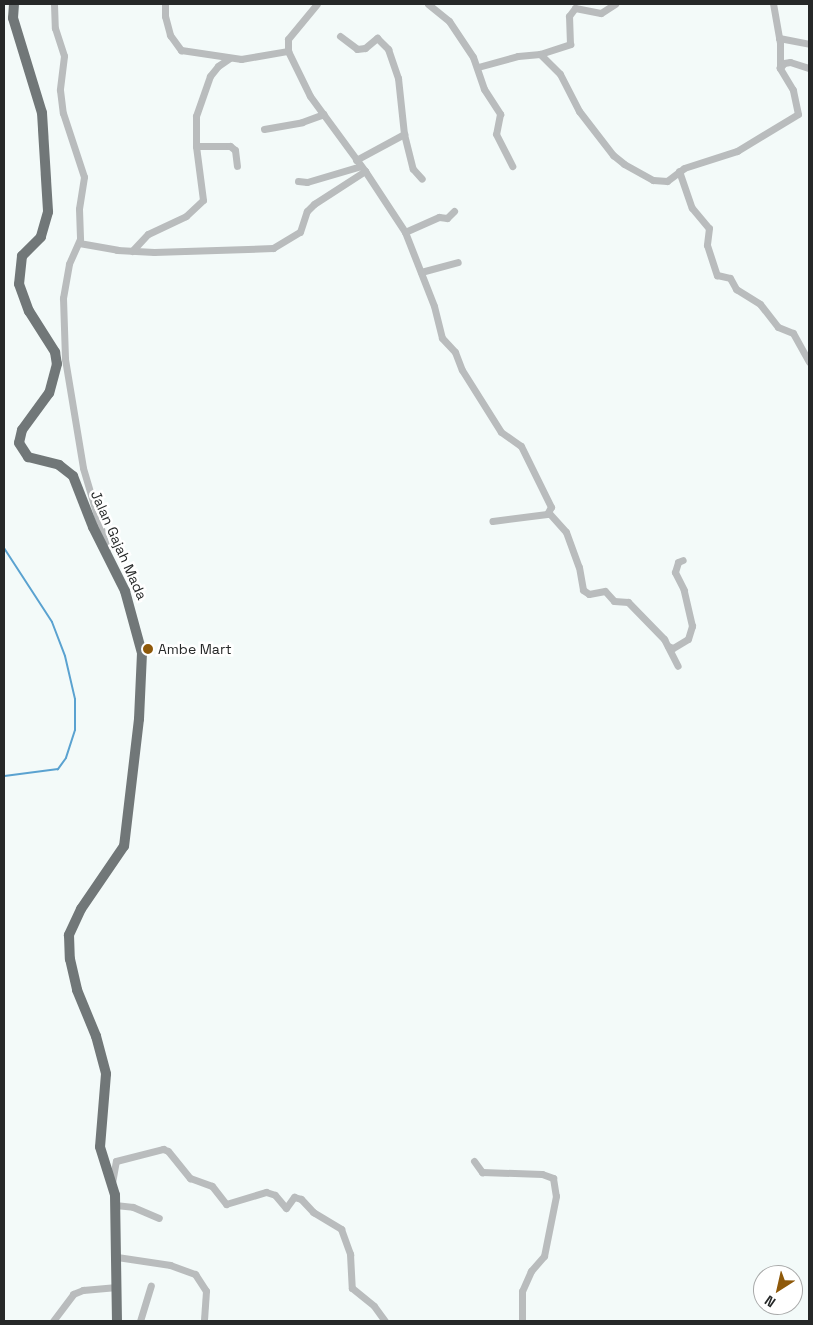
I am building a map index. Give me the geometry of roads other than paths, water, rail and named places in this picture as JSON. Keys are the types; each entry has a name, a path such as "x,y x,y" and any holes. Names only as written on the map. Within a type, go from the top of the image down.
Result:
{"highway":[{"name":"Jalan Gajah Mada","path":"14,4 13,18 42,113 48,212 45,229 22,256 18,274 26,304 52,347 57,364 49,393 22,430 19,443 28,457 58,465 74,476 93,527 126,591 138,629 142,653 139,719 124,846 81,908 69,934 70,959 77,990 96,1036 106,1074 100,1147 112,1183 116,1205 117,1321"}],"street":[{"path":"54,4 55,28 64,56 60,90 62,113 84,172 79,244 69,264 64,290 65,359 83,468 107,552"},
{"path":"165,4 164,16 176,47 186,52 230,58 254,58 288,51"},
{"path":"317,4 288,39 288,51 310,96 361,166 405,232 442,338 455,352 462,370 502,432 521,446 547,497 551,508 549,513"},
{"path":"428,4 454,28 478,67 484,89 500,114 496,134 512,166"},
{"path":"478,67 526,54 540,54 570,44 569,16 575,8 601,13 615,4"},
{"path":"540,54 560,74 579,112 624,164 662,182 679,171 737,151 798,114 793,90 780,68 779,38 773,4"},
{"path":"340,36 357,49 365,48 377,38 388,49 398,78 404,134 414,168 422,179"},
{"path":"779,38 809,44"},
{"path":"132,251 148,234 186,216 201,204 203,195 196,146 196,116 201,97 214,71 230,58"},
{"path":"780,68 784,63 790,62 809,68"},
{"path":"264,129 302,122 324,114"},
{"path":"79,244 132,251 273,248 300,232 307,211 314,204 404,134"},
{"path":"196,146 230,146 235,150 237,166"},
{"path":"298,181 307,182 361,166"},
{"path":"679,171 692,208 708,228 707,245 717,275 730,278 739,291 760,304 778,327 793,333 809,362"},
{"path":"405,232 439,218 447,218 454,211"},
{"path":"420,272 458,262"},
{"path":"492,521 549,513"},
{"path":"549,513 566,532 579,567 584,592 605,591 614,601 628,602 668,646 678,666"},
{"path":"668,646 673,648 688,639 692,626 684,590 675,572 678,562 683,560"},
{"path":"112,1183 116,1161 163,1149 190,1178 212,1186 226,1204 266,1192 275,1196 286,1208 294,1197 300,1199 313,1212 341,1229 350,1254 352,1288 374,1306 385,1321"},
{"path":"474,1161 482,1172 542,1174 553,1178 556,1198 544,1256 531,1271 522,1291 522,1321"},
{"path":"116,1205 133,1207 159,1218"},
{"path":"117,1257 170,1265 195,1274 206,1291 204,1321"},
{"path":"140,1321 151,1286"},
{"path":"53,1321 73,1294 117,1287"}],"waterway":[{"path":"4,548 52,622 65,656 75,699 75,730 66,758 58,769 4,776"}],"place":[{"name":"Ambe Mart","path":"148,649"}]}
